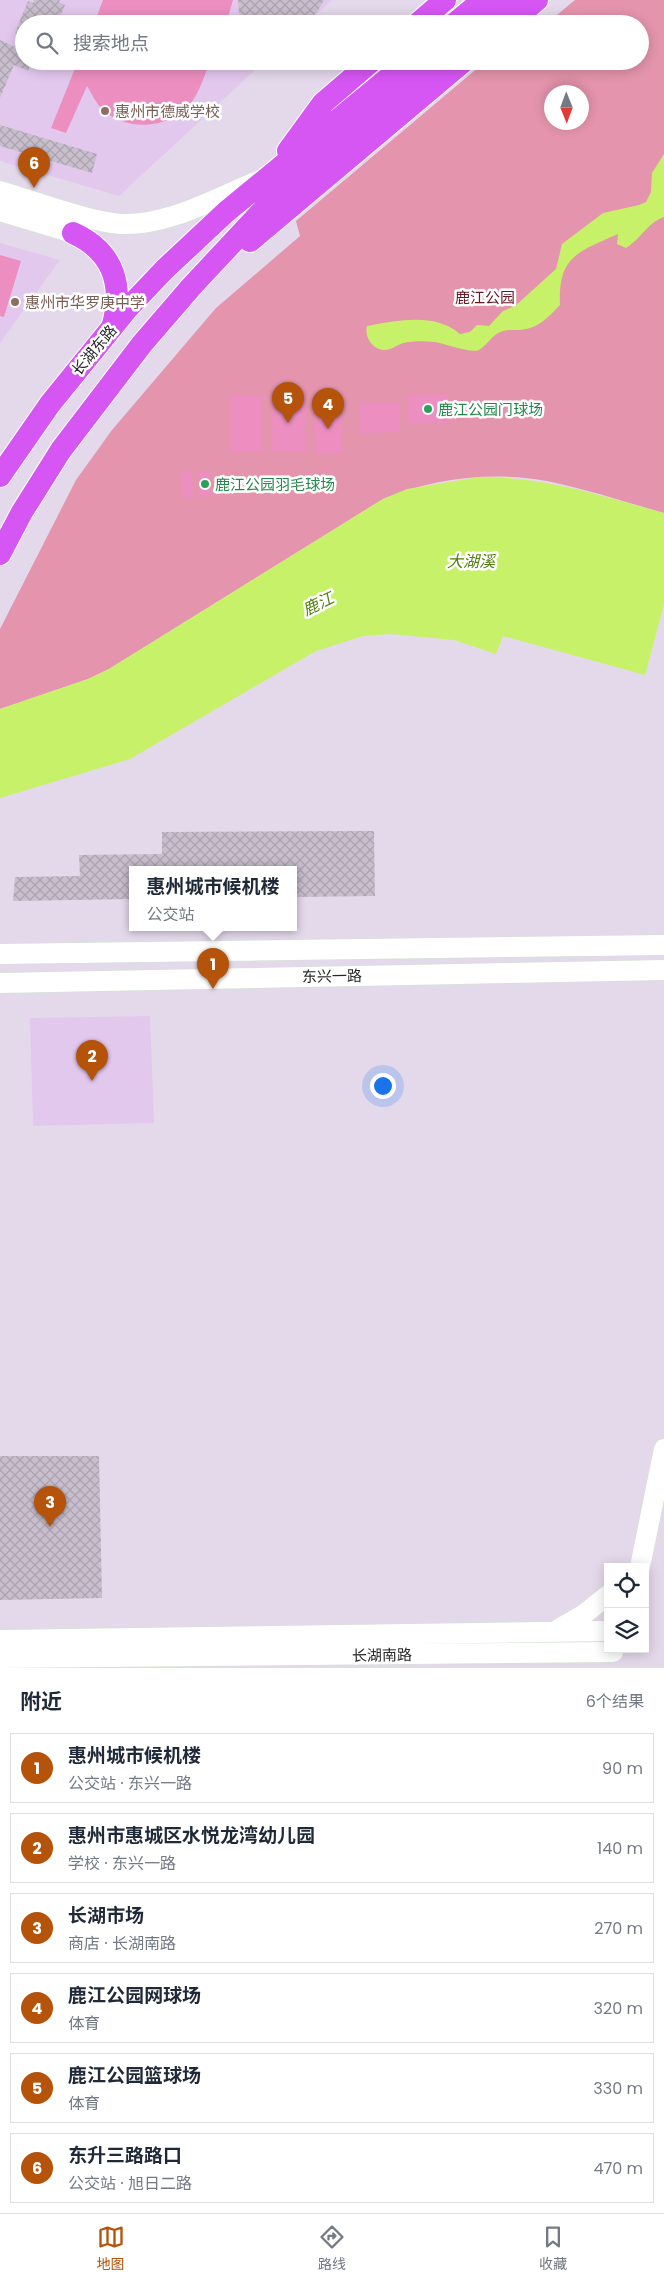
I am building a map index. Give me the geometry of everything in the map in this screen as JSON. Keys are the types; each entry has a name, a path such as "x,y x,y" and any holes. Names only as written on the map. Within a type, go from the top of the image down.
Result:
{"main road":[{"path":"428,15 445,0"},
{"path":"465,15 483,0"},
{"path":"492,15 509,0"},
{"path":"520,15 537,0"},
{"name":"长湖东路","path":"269,176 323,103 362,70"},
{"path":"0,554 27,503 61,450 142,344 192,286 264,209 400,70"},
{"path":"356,117 423,70"},
{"path":"192,286 275,221 453,70"},
{"name":"长湖东路","path":"0,476 50,404 144,290 177,257 269,176 356,117"},
{"path":"73,233 98,250 113,269 116,291 111,329"}],"street":[{"path":"0,191 99,220 130,224 155,220 185,211 269,176"},
{"path":"0,211 73,233"},
{"name":"东兴一路","path":"0,954 664,945"},
{"name":"东兴一路","path":"0,983 664,970"},
{"path":"639,1563 664,1449"},
{"path":"555,1631 584,1615 604,1598"},
{"name":"长湖南路","path":"0,1640 604,1630"},
{"name":"长湖南路","path":"0,1658 614,1657"}],"shaded area":[{"name":"惠州市德威学校","path":"0,0 332,0 316,15 15,15 15,70 255,70 119,196 0,161"},
{"path":"103,0 233,0 229,15 97,15"},
{"path":"74,70 207,70 193,100 175,117 163,122 139,125 115,118 104,111 96,102 87,86 66,133 51,128"},
{"name":"惠州市华罗庚中学","path":"0,243 60,260 0,343"},
{"path":"0,255 21,261 4,317 0,316"},
{"name":"鹿江公园门球场","path":"448,394 449,423 408,423 408,395"},
{"path":"272,395 305,395 305,451 272,451"},
{"path":"229,396 262,396 262,452 229,452"},
{"name":"鹿江公园门球场","path":"359,404 399,404 400,432 359,433"},
{"path":"314,405 342,405 342,453 315,453"},
{"name":"鹿江公园羽毛球场","path":"199,471 210,471 210,497 199,497"},
{"name":"鹿江公园羽毛球场","path":"181,472 192,472 193,497 181,497"},
{"path":"150,1016 154,1123 33,1126 30,1018"}],"green space":[{"name":"鹿江公园","path":"575,0 664,0 664,513 576,488 526,478 463,478 422,486 383,499 109,669 88,679 0,709 0,629 76,480 112,430 216,308 300,236 296,221 475,70 649,70 649,15 557,15"}],"water":[{"path":"664,154 664,217 648,227 626,248 617,244 618,234 582,251 573,258 563,276 560,289 560,305 540,323 531,328 499,332 482,348 475,351 422,341 403,343 385,350 377,348 370,342 366,330 367,326 391,322 427,320 450,327 460,334 470,332 477,325 489,326 503,311 515,306 556,269 562,244 603,213 646,202 651,192 652,173"},
{"name":"大湖溪","path":"479,477 550,483 664,513 664,604 645,675 503,636 496,654 454,640 391,634 363,636 316,651 130,759 0,798 0,709 88,679 109,669 383,499 407,489"}],"building":[{"path":"34,0 60,0 59,2 65,5 61,15 22,15 28,1 33,3"},
{"path":"238,0 324,0 314,15 240,15"},
{"path":"0,40 15,47 15,65 0,98"},
{"path":"0,125 97,154 92,173 0,146"},
{"path":"374,831 375,896 297,897 297,866 129,866 129,899 13,901 15,877 80,876 79,855 162,854 162,832"},
{"path":"0,1456 99,1456 102,1598 0,1600"}],"place":[{"name":"惠州市德威学校","path":"105,111"},
{"name":"东升三路路口","path":"34,188"},
{"name":"惠州市华罗庚中学","path":"15,302"},
{"name":"鹿江公园门球场","path":"428,409"},
{"name":"鹿江公园篮球场","path":"288,423"},
{"name":"鹿江公园网球场","path":"328,429"},
{"name":"鹿江公园羽毛球场","path":"205,484"},
{"name":"惠州城市候机楼","path":"213,989"},
{"name":"惠州市惠城区水悦龙湾幼儿园","path":"92,1081"},
{"name":"长湖市场","path":"50,1527"}],"water label":[{"name":"鹿江","path":"318,604"}]}
